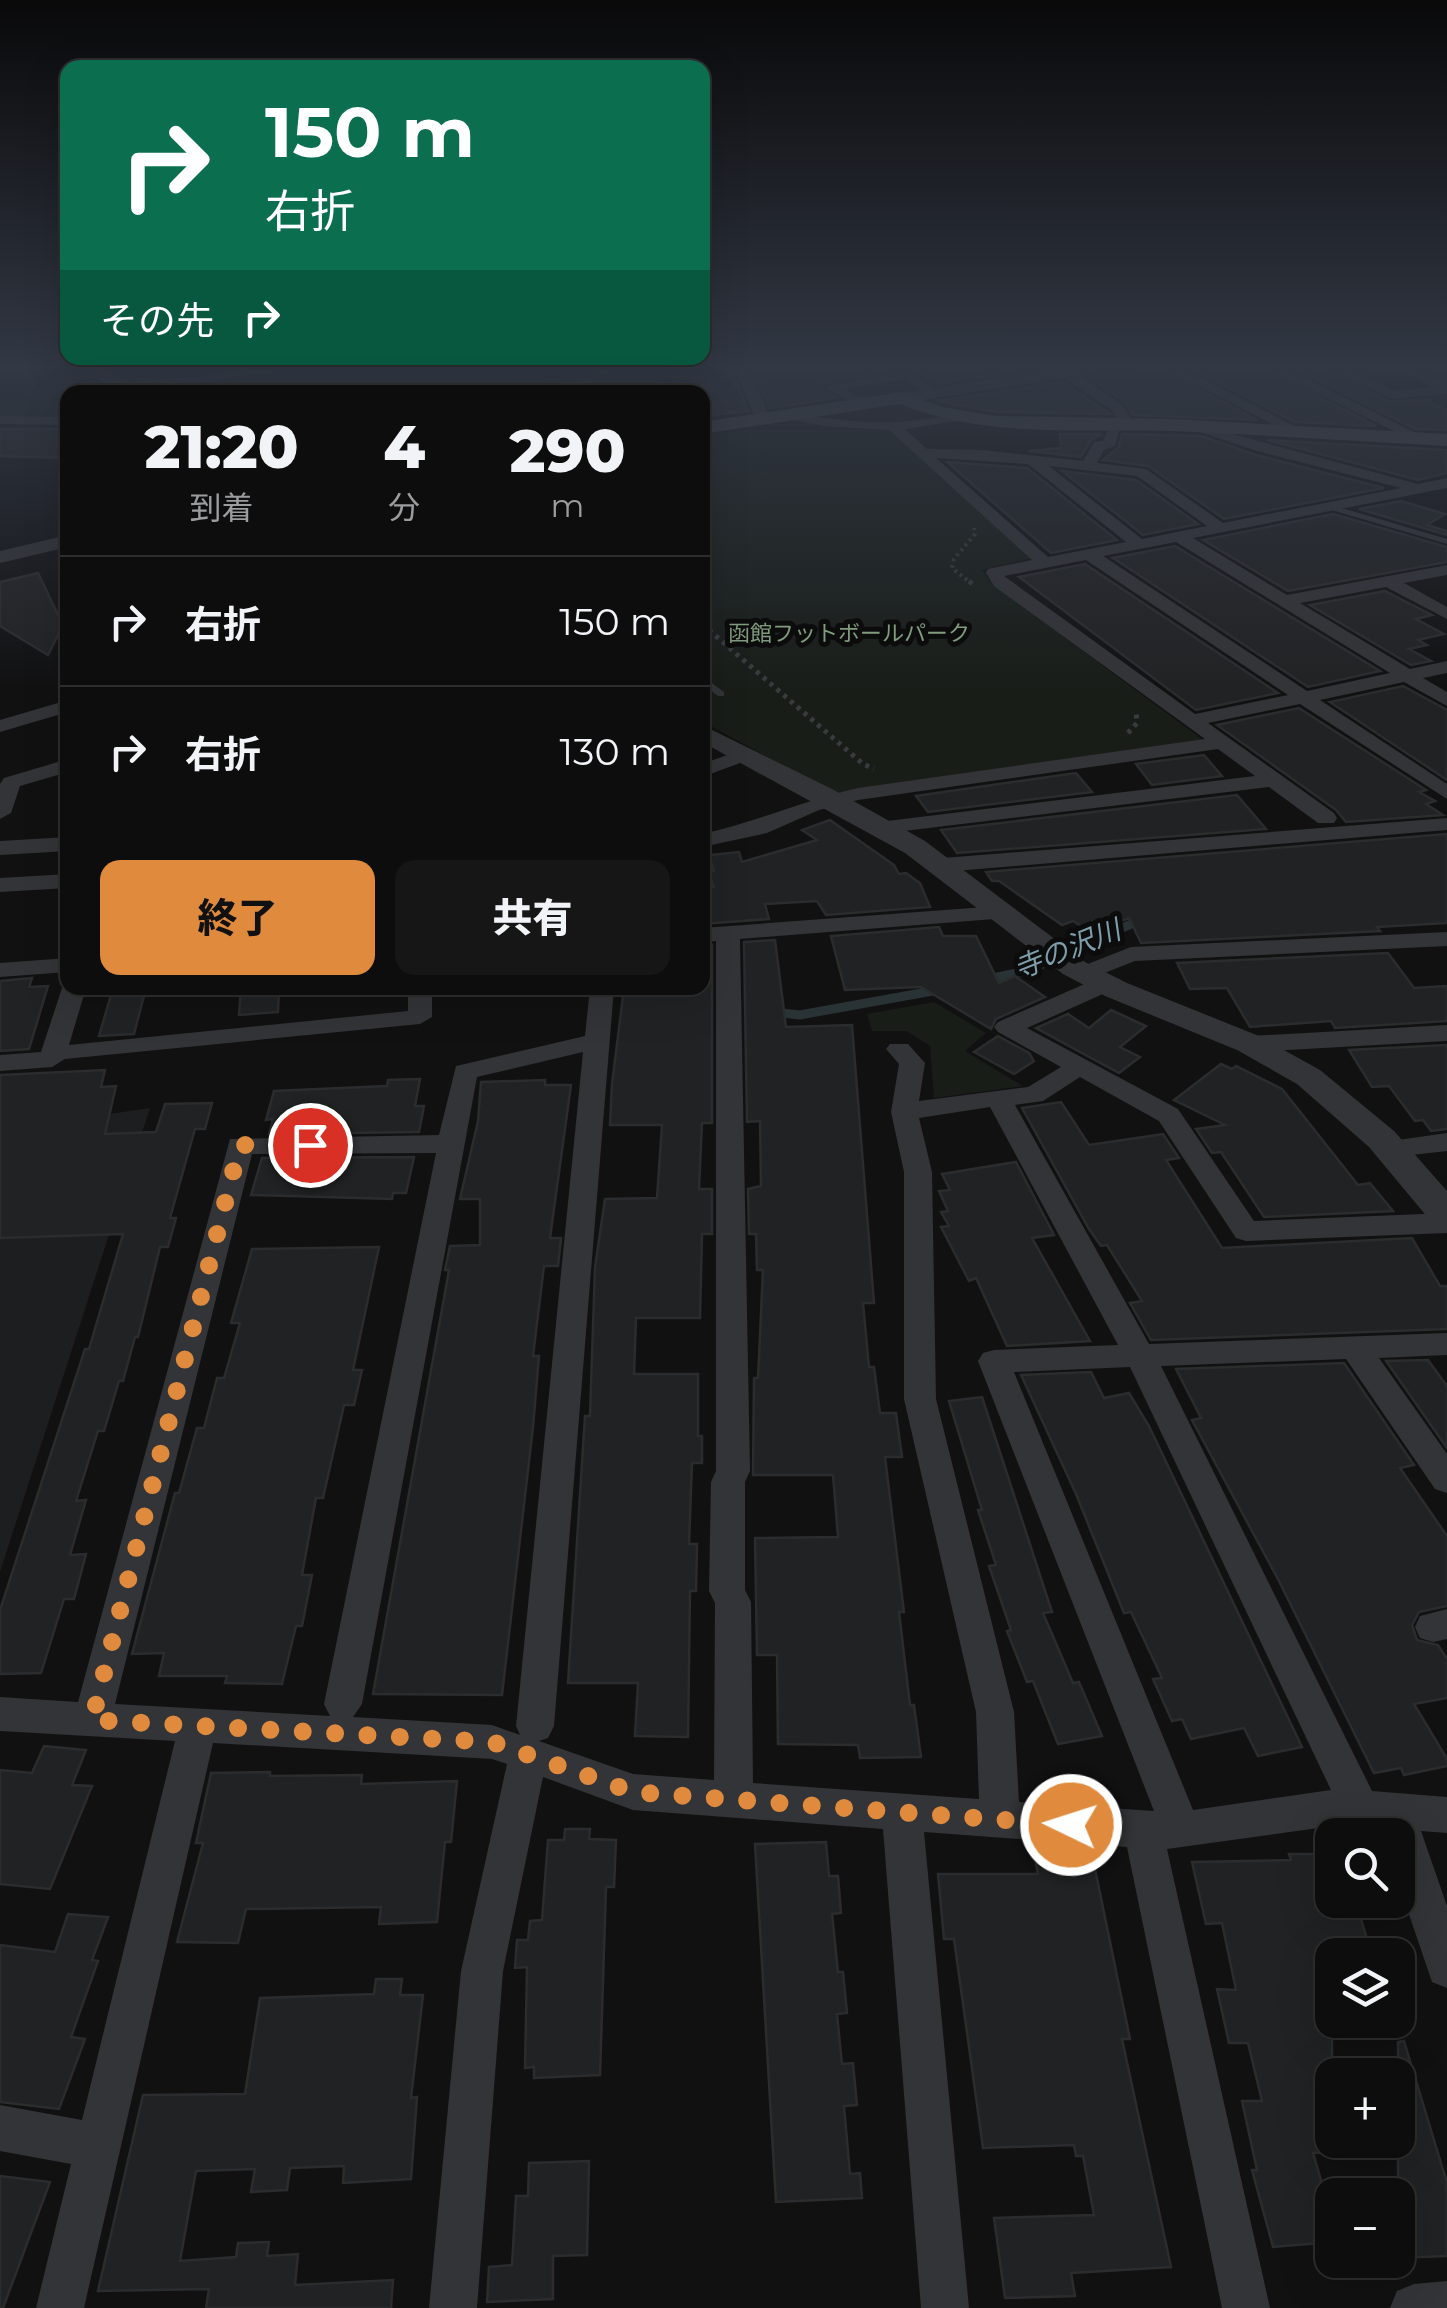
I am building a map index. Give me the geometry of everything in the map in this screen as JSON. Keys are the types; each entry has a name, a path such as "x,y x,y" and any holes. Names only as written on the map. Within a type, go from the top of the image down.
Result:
{"street":[{"path":"947,477 1045,563"},
{"path":"1054,477 1140,544"},
{"path":"1147,477 1220,528"},
{"path":"1377,477 1447,496"},
{"path":"1326,818 1000,582 994,573 1447,483"},
{"path":"1178,536 1447,700"},
{"path":"0,557 60,543"},
{"path":"1088,554 1447,793"},
{"path":"1284,601 1447,570"},
{"path":"1390,582 1447,614"},
{"path":"1192,721 1447,666"},
{"path":"0,726 60,708"},
{"path":"710,736 943,865 1076,969 1250,1044 1339,1099 1394,1148 1447,1219"},
{"path":"710,840 760,828 858,794 1222,743"},
{"path":"710,768 744,755"},
{"path":"0,813 12,782 60,767"},
{"path":"879,828 1274,780"},
{"path":"943,865 1447,824"},
{"path":"0,848 60,844"},
{"path":"0,885 60,881"},
{"path":"710,934 1000,913"},
{"path":"728,933 733,1471 728,1482 727,1591 733,1602 734,1798"},
{"path":"1447,939 1131,954 1076,969 1006,1027 1169,1116 1246,1231 1447,1219"},
{"path":"0,970 60,966"},
{"path":"0,1063 52,1059 72,995"},
{"path":"54,1051 78,1053 420,1017 420,995"},
{"path":"453,2308 482,1971 531,1740 601,995"},
{"path":"1250,1044 1447,1033"},
{"path":"343,1704 464,1072 597,1042"},
{"path":"898,1048 912,1064 904,1112 918,1172 920,1399 995,1712 1000,1820"},
{"path":"904,1112 1034,1095 1078,1067"},
{"path":"998,1098 1141,1358 1376,1809 1447,1966"},
{"path":"1394,1148 1447,1142"},
{"path":"92,1720 240,1145 450,1144"},
{"path":"1246,2308 1162,1830 994,1361 1447,1344"},
{"path":"1356,1350 1447,1480"},
{"path":"0,1714 492,1742 531,1740 633,1792 1000,1820 1162,1830 1376,1809 1447,1815"},
{"path":"60,2308 198,1726"},
{"path":"902,1812 946,2308"},
{"path":"0,2128 100,2146"},
{"path":"1414,2308 1447,2305"}],"lane":[{"path":"1328,506 1447,542"},
{"path":"710,685 720,694"}],"path":[{"path":"974,525 975,534 954,559 952,568 987,595"},
{"path":"710,631 864,764 884,770"},
{"path":"1117,738 1137,723 1138,715 1127,700"}],"shaded area":[{"path":"150,1108 0,1572 0,1130"}],"green space":[{"name":"函館フットボールパーク","path":"710,477 941,477 1032,558 982,570 991,583 1206,742 838,795 710,726"},
{"path":"934,1002 986,1033 965,1051 1023,1086 934,1098 930,1046 906,1031 872,1031 867,1014"}],"building":[{"path":"964,477 1038,477 1117,540 1051,553"},
{"path":"1069,477 1136,480 1198,524 1143,535"},
{"path":"1163,477 1340,477 1384,488 1224,519"},
{"path":"1401,501 1445,514 1427,525 1447,531 1447,535 1359,509"},
{"path":"1333,514 1447,547 1447,562 1288,591 1203,540"},
{"path":"1175,546 1380,671 1308,687 1113,558"},
{"path":"1085,564 1278,693 1196,710 1019,577"},
{"path":"38,573 60,619 60,631 48,655 0,626 0,582"},
{"path":"1385,591 1432,615 1416,619 1444,634 1418,640 1427,645 1409,649 1431,661 1411,665 1310,605"},
{"path":"1403,686 1447,710 1447,780 1330,702"},
{"path":"1299,708 1426,790 1419,792 1435,801 1426,804 1443,815 1346,822 1336,810 1217,725"},
{"path":"1204,755 1222,776 1152,785 1136,764"},
{"path":"1076,773 1092,792 928,812 916,796"},
{"path":"1237,795 1266,829 957,853 941,830"},
{"path":"830,820 894,865 899,874 906,873 920,883 930,907 826,915 817,901 765,904 769,919 710,923 710,887 714,887 710,871 714,871 710,855 739,852 742,862 817,840 802,830"},
{"path":"1447,834 1447,923 1377,927 1380,931 1141,943 1129,918 1092,933 1073,921 1062,925 999,881 992,881 986,872"},
{"path":"939,927 943,936 976,936 999,983 1015,976 1045,997 996,1019 991,1029 921,987 845,990 831,936"},
{"path":"775,940 786,1027 852,1025 874,1303 863,1303 869,1367 874,1367 880,1413 896,1413 902,1457 885,1457 904,1612 899,1612 910,1705 914,1705 921,1757 860,1758 858,1745 778,1744 777,1655 757,1655 755,1538 838,1537 833,1475 753,1475 754,1378 758,1378 763,1270 757,1270 756,1234 749,1234 748,1189 761,1186 760,1121 747,1122 744,942"},
{"path":"710,945 712,1123 702,1123 699,1189 712,1189 712,1234 702,1234 700,1318 636,1318 634,1374 698,1374 702,1463 692,1463 689,1544 697,1544 696,1591 690,1591 688,1737 635,1736 638,1683 568,1683 585,1416 590,1416 595,1267 605,1199 657,1198 662,1125 610,1125 612,1084 623,995 710,995"},
{"path":"1388,953 1414,988 1447,986 1447,1021 1335,1028 1331,1021 1250,1027 1227,988 1190,989 1177,963"},
{"path":"32,978 29,987 48,986 29,1049 0,1051 0,981"},
{"path":"111,995 144,995 134,1034 99,1036"},
{"path":"240,995 279,995 278,1012 239,1015"},
{"path":"1111,1010 1146,1026 1120,1047 1140,1057 1119,1073 1036,1028 1068,1014 1089,1028"},
{"path":"998,1036 1029,1053 1034,1061 1014,1074 974,1052"},
{"path":"1447,1045 1447,1129 1431,1131 1423,1120 1415,1121 1389,1086 1372,1087 1349,1050"},
{"path":"1221,1064 1232,1069 1236,1066 1282,1089 1358,1185 1370,1183 1393,1211 1264,1217 1221,1152 1212,1153 1196,1129 1225,1125 1174,1100"},
{"path":"105,1070 101,1087 116,1086 105,1134 156,1132 165,1104 212,1103 205,1129 195,1129 170,1218 176,1218 168,1247 160,1247 138,1337 104,1431 98,1431 76,1501 86,1500 70,1555 86,1554 74,1599 64,1599 41,1673 0,1674 0,1610 85,1349 89,1349 123,1234 0,1238 0,1075"},
{"path":"420,1079 415,1106 424,1106 419,1132 269,1134 273,1119 266,1120 274,1091 387,1086 388,1080"},
{"path":"545,1080 545,1085 571,1085 550,1238 561,1238 558,1266 544,1266 533,1356 539,1356 533,1427 502,1695 373,1694 449,1270 445,1270 450,1246 480,1245 480,1199 460,1199 478,1121 481,1082"},
{"path":"1061,1102 1089,1145 1163,1134 1179,1158 1166,1160 1222,1248 1412,1238 1440,1286 1447,1286 1447,1329 1151,1340 1130,1303 1142,1301 1107,1245 1101,1246 1089,1229 1022,1108"},
{"path":"414,1157 406,1193 393,1193 392,1199 251,1195 262,1158"},
{"path":"1016,1162 1054,1235 1032,1238 1090,1341 1007,1346 976,1278 969,1281 941,1227 949,1226 941,1212 948,1211 939,1191 950,1190 942,1174"},
{"path":"379,1247 353,1370 362,1370 354,1405 344,1405 323,1498 316,1498 302,1575 312,1575 302,1626 296,1626 282,1684 225,1683 227,1676 159,1676 164,1653 132,1654 175,1493 179,1493 197,1428 204,1428 217,1378 224,1378 240,1323 231,1323 252,1249"},
{"path":"1428,1360 1447,1386 1447,1448 1386,1361"},
{"path":"1344,1363 1414,1465 1400,1468 1447,1536 1447,1606 1419,1612 1412,1625 1417,1640 1438,1645 1447,1659 1447,1698 1414,1704 1447,1759 1447,1766 1404,1775 1401,1768 1374,1773 1279,1581 1192,1420 1201,1418 1176,1369"},
{"path":"1091,1372 1104,1398 1129,1393 1149,1426 1302,1747 1258,1756 1244,1728 1191,1739 1182,1719 1172,1721 1153,1679 1162,1678 1131,1612 1124,1613 1076,1494 1021,1375"},
{"path":"982,1397 1052,1612 1043,1613 1073,1683 1079,1682 1102,1736 1058,1744 1033,1681 1027,1682 1007,1631 1011,1630 989,1566 996,1565 949,1401"},
{"path":"44,1746 86,1750 72,1785 92,1786 50,1889 0,1884 0,1770 32,1773"},
{"path":"270,1772 270,1776 362,1775 361,1784 457,1781 451,1842 445,1842 437,1922 379,1924 381,1907 246,1909 238,1943 177,1942 203,1843 196,1843 211,1773"},
{"path":"565,1829 590,1829 589,1839 616,1840 614,1887 606,1887 600,2075 534,2078 534,2067 525,2068 527,1967 515,1968 517,1940 528,1940 530,1921 542,1920 548,1840 564,1840"},
{"path":"826,1842 829,1876 838,1876 841,1913 832,1914 847,2013 837,2014 842,2064 853,2063 857,2105 844,2106 850,2174 860,2173 862,2198 776,2202 755,1844"},
{"path":"1289,1854 1315,1854 1315,1918 1361,1918 1367,1938 1315,1938 1315,2038 1332,2038 1332,2058 1315,2058 1313,2153 1320,2178 1315,2178 1315,2243 1273,2247 1252,2170 1257,2170 1242,2101 1262,2101 1248,2043 1229,2043 1217,1989 1236,1990 1222,1923 1206,1924 1192,1862 1291,1860"},
{"path":"1036,1864 1094,1864 1130,2039 1122,2039 1171,2267 1071,2273 1075,2296 1005,2298 994,2218 1094,2215 1083,2156 1076,2156 1074,2145 983,2148 954,1939 944,1939 938,1874 1038,1874"},
{"path":"68,1914 108,1917 92,1960 98,1961 71,2037 85,2039 59,2109 0,2102 0,1945 55,1952"},
{"path":"376,1979 402,1979 400,1995 423,1995 411,2098 417,2097 411,2179 343,2183 344,2166 290,2168 287,2190 251,2192 255,2169 196,2171 180,2261 236,2257 238,2243 269,2242 267,2256 298,2254 295,2285 393,2280 391,2308 206,2308 209,2289 98,2291 143,2095 245,2094 260,1998 374,1994"},
{"path":"1404,2041 1409,2058 1398,2058 1398,2042"},
{"path":"1415,2077 1447,2183 1447,2256 1415,2257 1415,2178 1398,2178 1398,2158 1415,2158"},
{"path":"589,2161 587,2255 553,2256 553,2299 487,2302 489,2267 512,2265 516,2196 528,2196 529,2163"},
{"path":"0,2176 50,2182 3,2308 0,2308"}],"waterway":[{"name":"寺の沢川","path":"984,980 1030,970 1140,920"},
{"name":"寺の沢川","path":"773,1012 800,1015 938,990"}],"route":[{"path":"310,1145 240,1145 92,1720 492,1742 633,1792 1071,1825"}]}
